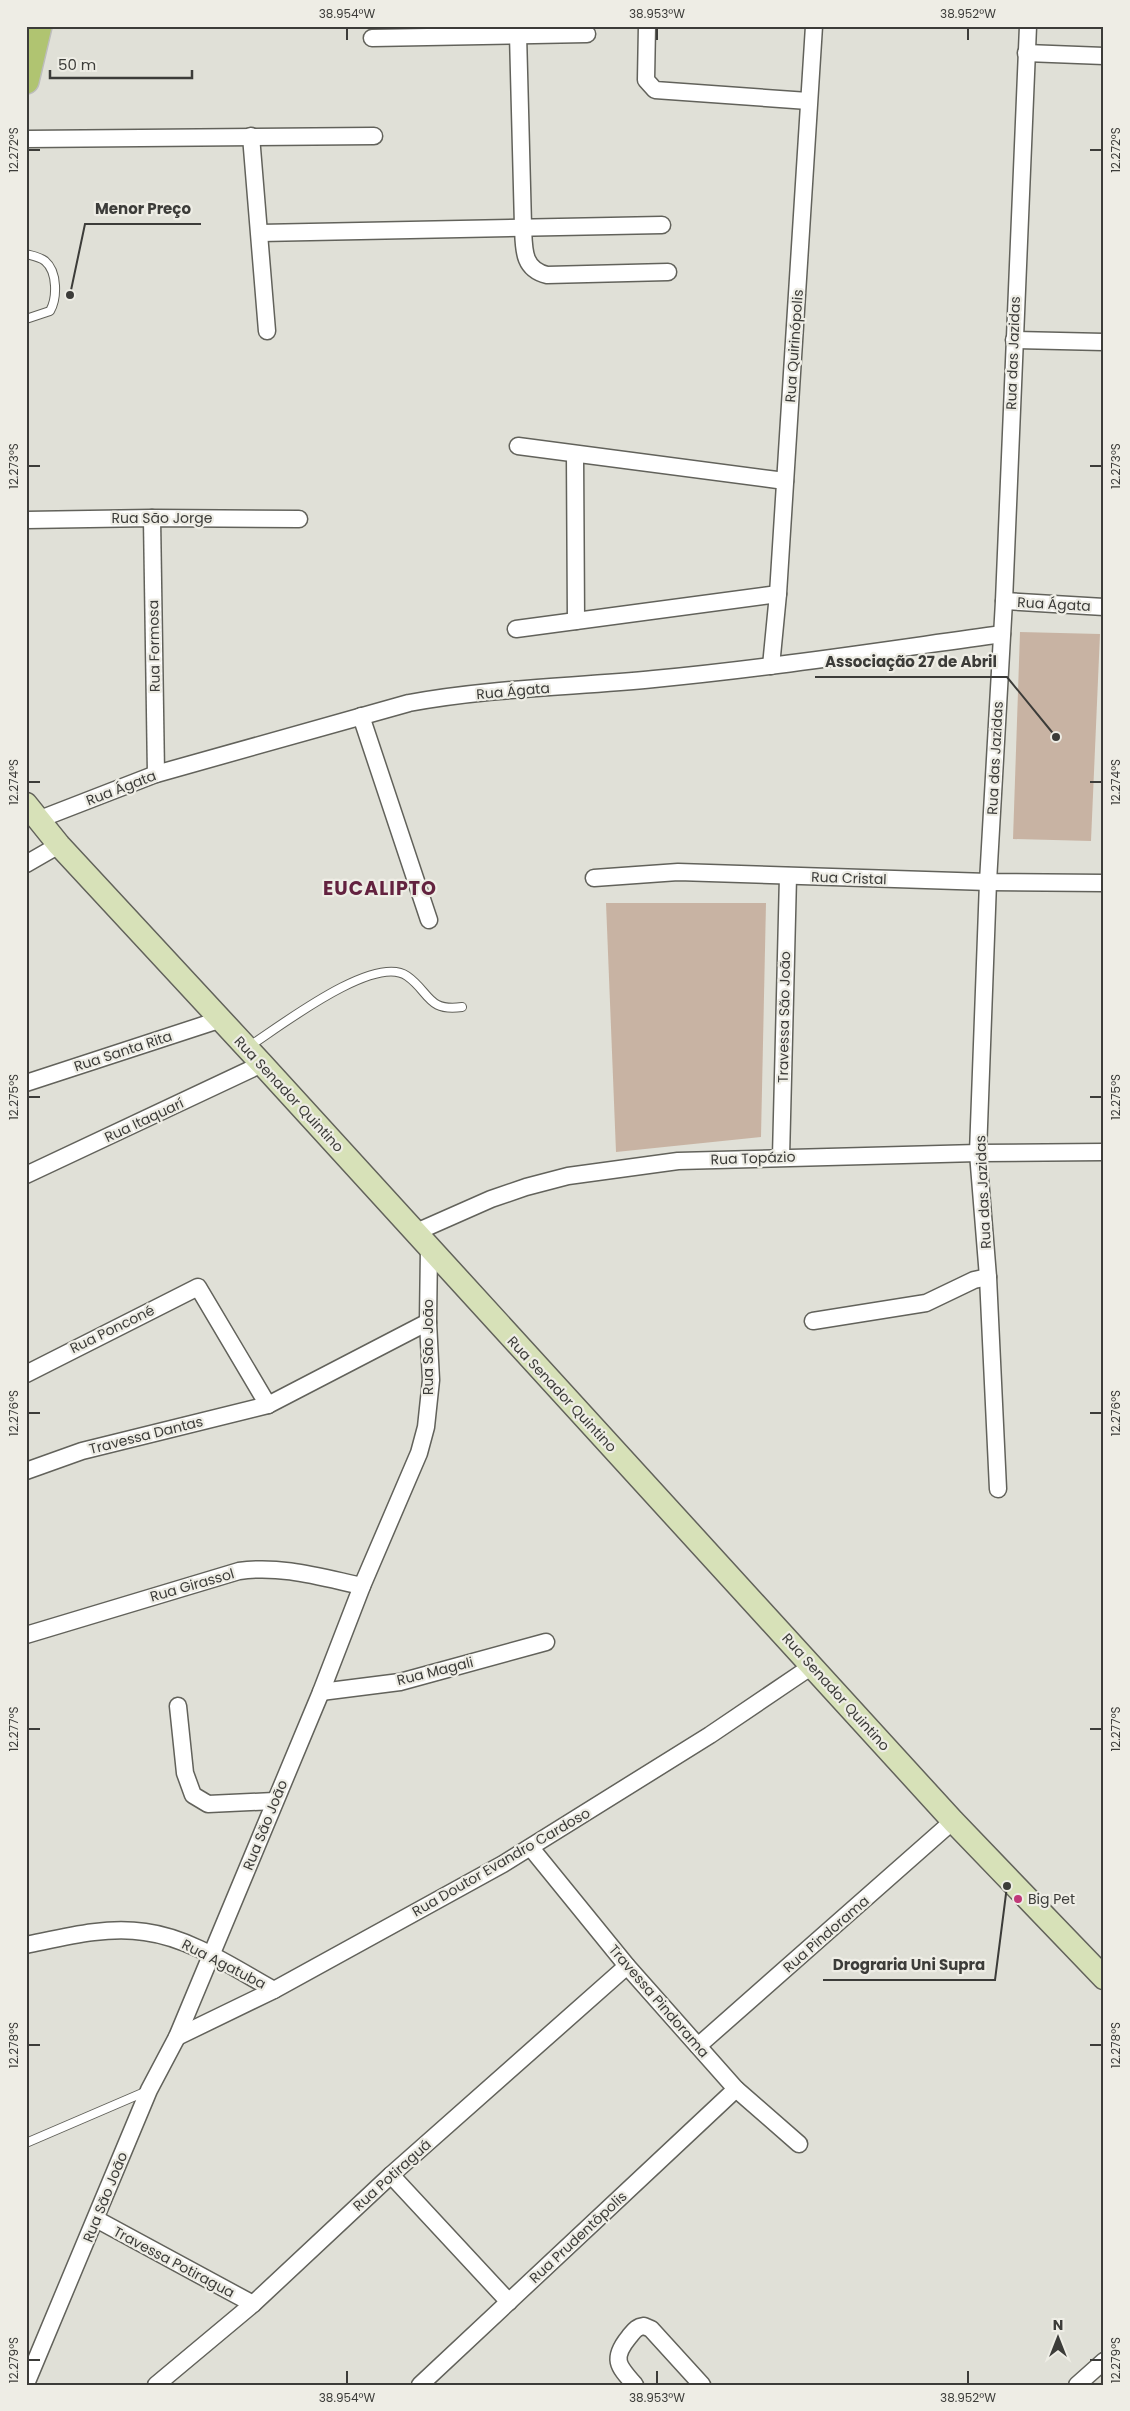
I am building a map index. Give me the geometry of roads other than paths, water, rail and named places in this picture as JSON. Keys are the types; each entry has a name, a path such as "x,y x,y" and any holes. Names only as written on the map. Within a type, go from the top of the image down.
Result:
{"main road":[{"path":"26,80 39,26"}],"street":[{"path":"647,26 646,80 650,88 663,93 808,101"},
{"name":"Rua Quirinópolis","path":"771,666 778,594 814,26"},
{"name":"Rua das Jazidas","path":"998,1489 988,1277 978,1153 988,882 1004,601 1028,26"},
{"path":"518,34 524,257 528,265 547,276 668,272"},
{"path":"372,38 587,34"},
{"path":"1026,52 1104,56"},
{"path":"251,136 267,331"},
{"path":"26,138 374,136"},
{"path":"260,234 523,226 662,225"},
{"path":"1014,340 1104,342"},
{"path":"518,446 785,481"},
{"path":"575,454 576,621"},
{"name":"Rua São Jorge","path":"26,520 152,518 299,519"},
{"name":"Rua Formosa","path":"152,518 156,774"},
{"path":"516,629 778,594"},
{"name":"Rua Ágata","path":"1004,601 1104,607"},
{"name":"Rua Ágata","path":"33,812 156,774 361,716 448,696 654,679 771,666 1002,634"},
{"path":"361,716 429,920"},
{"name":"Rua Senador Quintino","path":"33,812 59,845 953,1821 1104,1978"},
{"path":"26,864 59,845"},
{"name":"Rua Cristal","path":"594,878 678,872 988,882 1104,882"},
{"name":"Travessa São João","path":"781,1157 788,876"},
{"name":"Rua Santa Rita","path":"26,1083 219,1020"},
{"name":"Rua Itaquarí","path":"26,1175 254,1056"},
{"name":"Rua Topázio","path":"421,1241 491,1199 568,1176 678,1160 1104,1152"},
{"name":"Rua São João","path":"26,2384 149,2090 177,2037 321,1692 362,1586 419,1453 426,1427 431,1380 421,1241"},
{"path":"813,1321 926,1303 974,1280 988,1277"},
{"name":"Rua Ponconé","path":"26,1374 198,1286 268,1405"},
{"name":"Travessa Dantas","path":"26,1471 82,1451 268,1405 428,1322"},
{"name":"Rua Girassol","path":"26,1636 239,1571 263,1568 288,1570 362,1586"},
{"name":"Rua Magali","path":"321,1692 400,1682 546,1642"},
{"name":"Rua Doutor Evandro Cardoso","path":"177,2037 274,1990 531,1848 710,1735 812,1666"},
{"path":"178,1706 185,1773 193,1795 208,1804 274,1801"},
{"name":"Rua Pindorama","path":"698,2046 953,1821"},
{"name":"Travessa Pindorama","path":"531,1848 628,1966 736,2089 799,2144"},
{"name":"Rua Agatuba","path":"26,1945 85,1933 144,1932 178,1940 274,1990"},
{"name":"Rua Potiraguá","path":"156,2385 253,2304 390,2175 628,1966"},
{"name":"Rua Prudentôpolis","path":"420,2385 736,2089"},
{"path":"390,2175 510,2302"},
{"name":"Travessa Potiragua","path":"96,2219 253,2304"},
{"path":"635,2385 618,2364 620,2349 636,2329 644,2326 651,2329 702,2385"},
{"path":"1076,2385 1104,2361"}],"lane":[{"path":"26,254 45,261 51,268 56,302 50,311 26,319"},
{"path":"254,1056 330,994 375,972 398,972 407,976 433,1004 442,1008 462,1007"},
{"path":"26,2143 149,2090"}],"place":[{"name":"Menor Preço","path":"70,295"},
{"name":"Associação 27 de Abril","path":"1056,737"},
{"name":"Drograria Uni Supra","path":"1007,1886"},
{"name":"Big Pet","path":"1018,1899"}],"district":[{"name":"EUCALIPTO","path":"380,888"}]}
